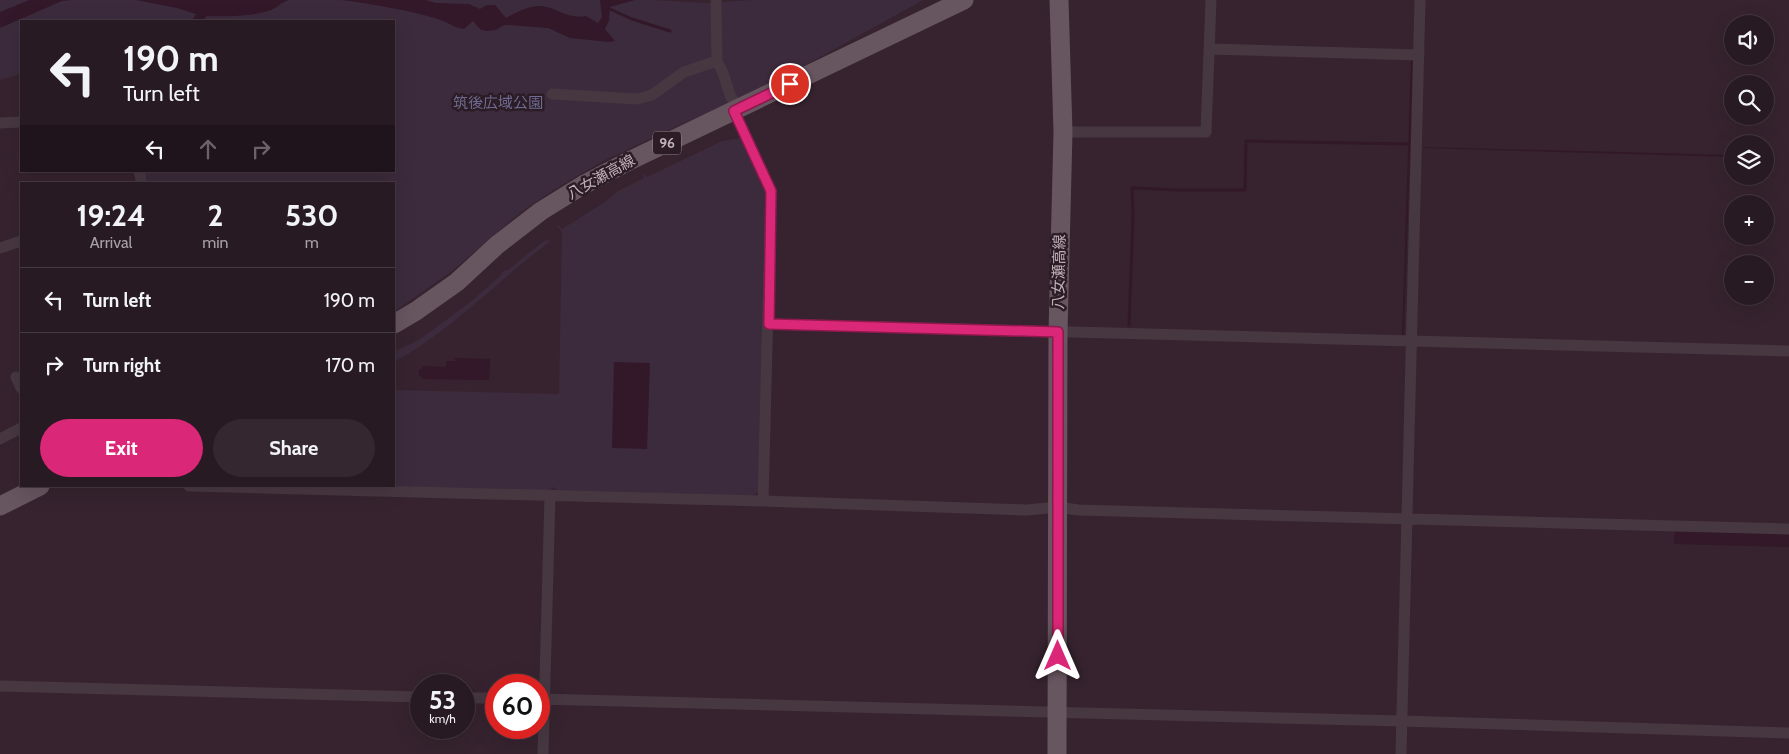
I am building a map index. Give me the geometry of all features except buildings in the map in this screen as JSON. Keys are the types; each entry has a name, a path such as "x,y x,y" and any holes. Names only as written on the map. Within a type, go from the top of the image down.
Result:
{"main road":[{"name":"八女瀬高線","path":"395,323 416,311 456,282 541,211 583,185 964,0"},
{"name":"八女瀬高線","path":"1057,754 1058,332 1063,132 1059,0"},
{"path":"0,506 38,487"}],"street":[{"path":"716,0 717,61 771,191 763,500"},
{"path":"1063,132 1206,132 1211,0"},
{"path":"1401,754 1420,0"},
{"path":"1209,49 1419,55"},
{"path":"552,94 637,99 652,95 684,72 717,61"},
{"path":"0,123 20,122"},
{"path":"0,248 20,241"},
{"path":"769,324 1789,350"},
{"path":"16,377 20,386"},
{"path":"0,439 20,429"},
{"path":"228,487 763,500 1027,510 1058,507 1078,510 1789,529"},
{"path":"542,674 550,495"},
{"path":"0,686 410,696"},
{"path":"550,700 1402,721 1789,733"},
{"path":"542,739 543,754"}],"green space":[{"name":"筑後広域公園","path":"0,0 650,0 706,3 752,0 923,0 755,93 682,124 601,162 521,212 452,271 395,311 395,182 147,182 144,172 395,172 395,20 20,20 20,74 0,80"},
{"path":"741,138 766,194 759,490 753,496 556,490 554,487 546,491 395,486 395,390 559,394 562,232 557,226 562,229 605,202 618,191 644,178 642,172 647,177 722,141"},
{"path":"544,241 550,241 435,336 395,361 395,351 419,340 473,300 503,271 508,270"}],"shaded area":[{"path":"29,0 71,0 62,1 0,28 0,12"},
{"path":"136,0 289,0 273,9 257,14 207,16 202,20 193,20 196,14 177,8"},
{"path":"341,0 425,0 436,3 469,4 480,9 487,5 495,5 506,18 527,8 540,6 568,15 586,16 598,23 602,17 600,0 635,0 610,7 609,21 605,29 615,41 609,42 570,38 548,28 504,25 496,30 487,31 481,30 473,21 464,29 438,19 414,13 378,5"},
{"path":"1411,60 1413,61 1404,335 1402,335"},
{"path":"1423,148 1724,155 1724,157"},
{"path":"455,358 490,359 489,380 422,379 419,376 419,369 422,369 422,366 446,367 446,361 455,361"},
{"path":"614,362 650,363 647,449 612,448"},
{"path":"1675,531 1789,534 1789,547 1674,544"}],"waterway":[{"path":"610,9 632,19 670,31"},
{"path":"1129,325 1133,214 1132,188 1245,190 1246,141 1408,144"}],"route":[{"path":"790,84 734,111 771,191 769,324 1058,332 1058,656"}]}
